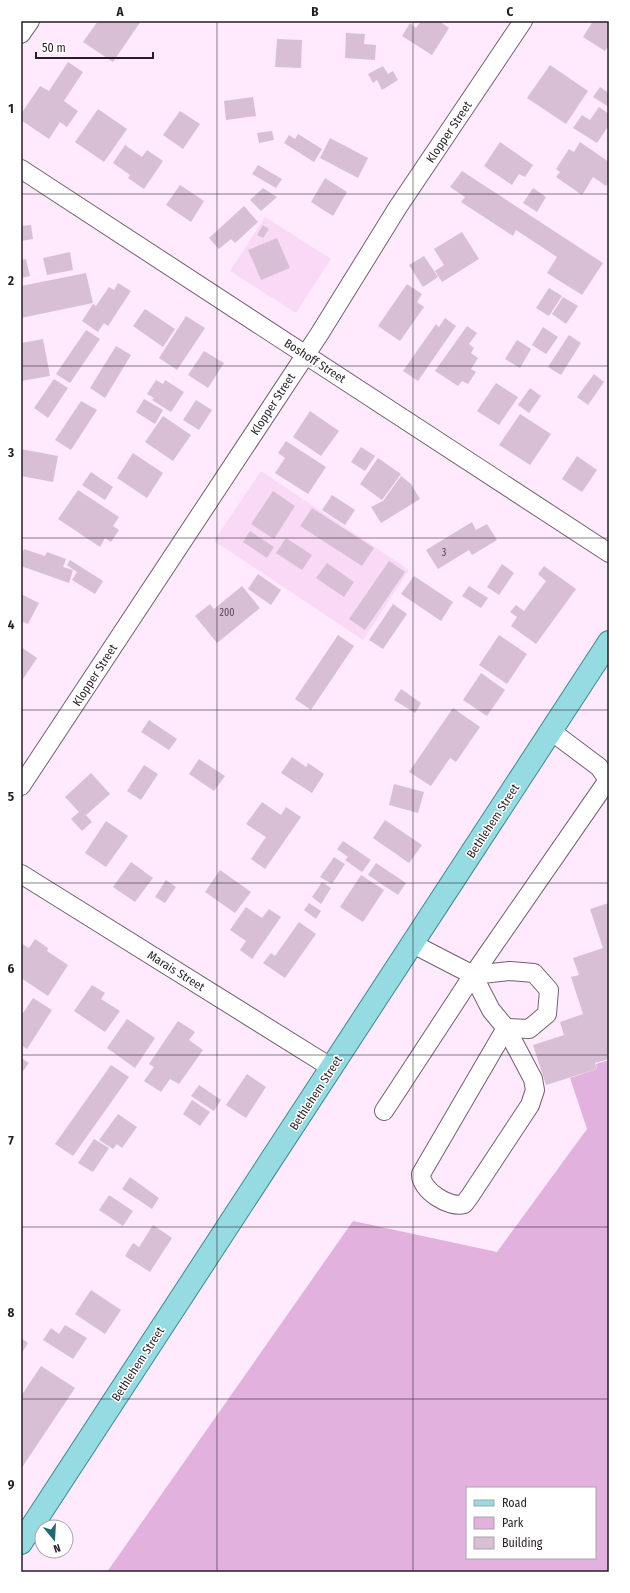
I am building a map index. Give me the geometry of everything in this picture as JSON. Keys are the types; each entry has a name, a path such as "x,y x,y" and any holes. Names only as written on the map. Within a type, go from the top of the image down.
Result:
{"main road":[{"name":"Bethlehem Street","path":"21,1543 609,642"}],"street":[{"path":"21,34 30,21"},
{"name":"Klopper Street","path":"21,786 306,354 398,207 523,21"},
{"name":"Boshoff Street","path":"21,170 306,354 609,553"},
{"path":"384,1111 473,975 609,781 599,767 551,731"},
{"name":"Marais Street","path":"21,874 332,1068"},
{"path":"412,944 473,975 510,971 534,973 549,990 547,1014 530,1029 506,1028"},
{"path":"473,975 490,1010 506,1028 533,1079 535,1090 530,1106 470,1196 464,1204 455,1204 427,1190 422,1182 421,1174 506,1028"}],"shaded area":[{"path":"265,217 331,259 296,313 230,271"},
{"path":"261,471 409,570 363,640 214,541"}],"green space":[{"path":"609,1060 609,1572 107,1572 353,1221 497,1252 587,1129 570,1078 597,1069 596,1064"}],"building":[{"path":"98,21 141,21 113,62 83,42"},
{"path":"421,21 439,21 449,28 432,55 402,36 410,23 416,28"},
{"path":"593,21 609,21 609,45 605,51 583,37"},
{"path":"346,33 365,34 364,44 376,45 375,60 345,58"},
{"path":"277,39 302,40 301,68 275,67"},
{"path":"68,62 83,72 64,101 78,111 67,127 60,122 49,139 21,120 21,114 40,86 49,91"},
{"path":"550,65 588,91 566,124 527,98"},
{"path":"383,66 388,74 393,71 398,80 382,90 377,80 373,83 368,74"},
{"path":"600,87 609,93 609,107 593,97"},
{"path":"253,97 256,116 226,120 224,101"},
{"path":"599,107 609,114 609,125 597,143 573,128 582,115 590,120"},
{"path":"98,109 127,129 104,162 75,142"},
{"path":"180,111 200,124 183,149 163,135"},
{"path":"272,131 274,140 259,143 257,133"},
{"path":"298,134 322,149 314,162 284,143 289,135 295,139"},
{"path":"330,138 368,158 358,178 320,158"},
{"path":"500,142 533,165 525,177 519,174 512,185 484,166"},
{"path":"580,142 609,162 609,181 606,186 593,177 582,195 556,177 560,172 556,169 569,149 574,152"},
{"path":"125,145 142,157 147,150 163,161 144,189 128,178 130,175 113,163"},
{"path":"258,165 282,179 276,188 252,174"},
{"path":"462,171 603,263 582,295 547,273 557,257 516,230 513,236 461,202 465,197 450,187"},
{"path":"325,178 347,192 333,216 311,202"},
{"path":"180,185 204,201 191,222 166,205"},
{"path":"263,188 277,197 261,211 250,200"},
{"path":"533,188 546,197 537,212 523,203"},
{"path":"244,206 258,222 235,243 231,239 219,249 209,238"},
{"path":"31,225 33,239 21,241 21,226"},
{"path":"263,225 269,229 263,238 257,235"},
{"path":"462,232 479,259 442,282 435,271 444,265 434,249"},
{"path":"277,238 290,268 261,280 248,250"},
{"path":"70,252 73,270 47,275 43,258"},
{"path":"424,256 438,277 423,287 409,265"},
{"path":"26,259 30,276 21,278 21,260"},
{"path":"86,273 93,303 21,318 21,286"},
{"path":"118,283 131,291 108,326 104,323 98,332 82,321 93,304 96,306 109,287 114,290"},
{"path":"407,284 422,294 417,302 424,307 400,341 378,326"},
{"path":"549,288 562,296 549,316 536,308"},
{"path":"563,297 578,306 566,324 552,314"},
{"path":"145,309 175,329 163,347 133,326"},
{"path":"186,316 205,328 177,370 159,358"},
{"path":"445,318 456,326 418,381 403,371 436,324 439,327"},
{"path":"467,326 477,333 469,344 474,348 471,353 478,358 471,369 476,372 468,384 462,381 458,386 435,371"},
{"path":"543,327 558,337 546,354 532,345"},
{"path":"86,330 100,339 70,383 56,374"},
{"path":"569,335 581,343 561,375 548,367"},
{"path":"43,339 50,376 21,381 21,343"},
{"path":"517,340 531,349 520,368 505,359"},
{"path":"116,346 131,355 105,398 90,388"},
{"path":"204,351 224,363 208,388 188,375"},
{"path":"594,374 604,382 588,405 577,397"},
{"path":"54,379 68,388 48,418 34,408"},
{"path":"156,380 163,384 165,380 184,392 171,412 152,400 154,398 147,394"},
{"path":"496,383 518,397 499,425 477,411"},
{"path":"530,388 541,396 529,413 518,405"},
{"path":"144,399 163,410 155,424 136,412"},
{"path":"196,400 212,410 199,430 183,420"},
{"path":"81,401 97,410 71,450 55,440"},
{"path":"310,411 339,431 321,456 293,437"},
{"path":"520,414 551,434 530,465 499,445"},
{"path":"163,416 191,435 173,461 145,442"},
{"path":"286,441 326,467 308,494 275,473 285,458 278,453"},
{"path":"361,447 375,456 365,471 351,462"},
{"path":"21,449 58,456 53,482 21,476"},
{"path":"133,453 163,473 147,498 117,478"},
{"path":"577,456 597,470 582,492 562,479"},
{"path":"378,458 401,474 382,500 360,484"},
{"path":"91,472 113,487 105,500 82,485"},
{"path":"401,476 411,484 420,499 381,523 371,507 383,501"},
{"path":"78,490 119,517 113,526 119,530 111,542 105,538 100,547 58,519"},
{"path":"273,491 295,506 274,539 251,524"},
{"path":"332,495 355,510 345,525 322,510"},
{"path":"312,508 374,548 362,566 300,526"},
{"path":"472,522 476,530 487,524 497,540 472,555 469,550 438,569 426,550"},
{"path":"250,531 274,547 267,558 243,542"},
{"path":"286,538 312,555 302,570 276,553"},
{"path":"24,549 45,556 47,552 66,559 63,567 73,570 69,583 21,566 21,558"},
{"path":"70,560 103,581 95,594 72,580 77,572 67,565"},
{"path":"389,561 405,572 365,630 349,619"},
{"path":"327,563 354,582 344,597 316,578"},
{"path":"502,564 514,573 499,595 487,587"},
{"path":"544,566 576,589 536,644 511,626 517,617 510,612 516,605 524,611 546,581 538,574"},
{"path":"258,574 281,590 271,605 248,589"},
{"path":"414,576 453,602 441,621 401,594"},
{"path":"242,586 260,608 217,643 195,616 210,604 214,609"},
{"path":"469,586 488,598 481,608 462,596"},
{"path":"21,594 39,603 28,624 21,621"},
{"path":"393,604 407,614 383,649 369,640"},
{"path":"338,635 354,646 311,710 295,699"},
{"path":"499,635 527,654 507,684 479,665"},
{"path":"21,647 37,658 21,682"},
{"path":"481,673 505,690 487,716 463,700"},
{"path":"401,689 421,703 415,713 394,700"},
{"path":"453,708 480,727 456,762 450,758 431,786 409,772"},
{"path":"149,720 177,739 169,750 141,732"},
{"path":"292,757 306,767 308,763 324,774 312,793 281,773"},
{"path":"199,759 225,776 214,791 189,774"},
{"path":"144,765 158,774 141,800 127,791"},
{"path":"91,773 110,794 86,815 92,822 82,831 71,819 79,812 65,797"},
{"path":"394,784 424,792 418,813 389,805"},
{"path":"262,802 281,815 286,807 301,817 265,869 251,859 266,837 246,824"},
{"path":"385,820 422,845 409,863 373,838"},
{"path":"106,821 128,836 106,867 85,853"},
{"path":"343,841 371,860 362,872 345,860 348,857 337,849"},
{"path":"334,857 345,864 332,884 320,877"},
{"path":"131,862 153,878 135,902 113,887"},
{"path":"376,863 406,883 398,895 368,875"},
{"path":"220,870 251,892 235,913 205,892"},
{"path":"361,875 384,890 363,922 340,907"},
{"path":"166,880 176,887 165,903 155,897"},
{"path":"322,882 331,888 321,904 312,897"},
{"path":"309,903 321,911 316,919 304,910"},
{"path":"609,903 609,1059 595,1063 597,1069 546,1085 533,1045 564,1035 560,1022 583,1014 571,977 579,975 573,958 603,948 590,909"},
{"path":"246,907 262,918 269,909 281,917 252,959 240,950 246,941 230,930"},
{"path":"299,922 316,934 285,978 263,963 271,953 275,956"},
{"path":"35,939 48,948 47,951 68,965 48,996 21,978 21,943 29,948"},
{"path":"92,985 105,993 101,999 120,1011 105,1032 74,1011"},
{"path":"33,998 52,1010 27,1049 21,1045 21,1016"},
{"path":"127,1019 155,1038 135,1068 107,1048"},
{"path":"178,1021 195,1032 189,1040 203,1050 179,1084 170,1079 161,1092 144,1081 154,1067 149,1064"},
{"path":"21,1058 29,1063 21,1074"},
{"path":"111,1065 129,1077 73,1156 55,1144"},
{"path":"247,1074 266,1087 246,1118 226,1105"},
{"path":"199,1085 221,1100 214,1111 191,1096"},
{"path":"192,1100 210,1112 200,1126 183,1114"},
{"path":"118,1114 137,1127 122,1148 117,1144 113,1149 99,1140"},
{"path":"94,1139 109,1148 93,1172 78,1163"},
{"path":"130,1177 159,1198 152,1209 122,1189"},
{"path":"109,1195 133,1211 123,1226 99,1210"},
{"path":"153,1225 172,1238 150,1272 125,1256 133,1243 139,1247"},
{"path":"91,1290 121,1310 105,1334 75,1314"},
{"path":"65,1325 87,1338 73,1359 43,1340 51,1328 59,1334"},
{"path":"21,1338 28,1343 21,1354"},
{"path":"41,1366 75,1388 21,1469 21,1396"}]}
